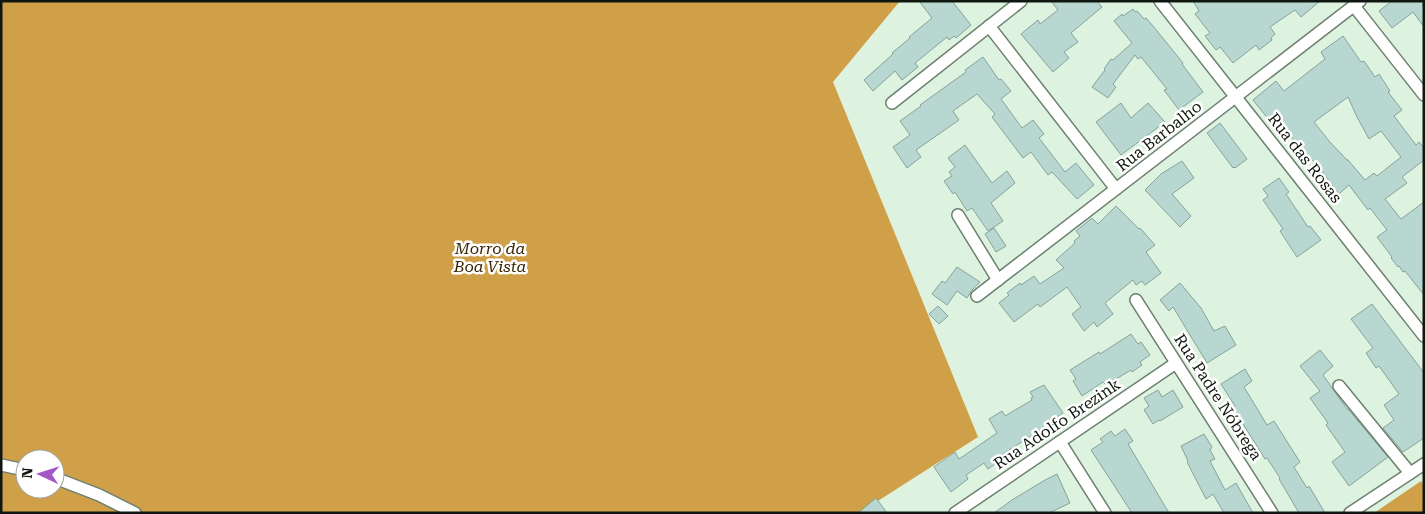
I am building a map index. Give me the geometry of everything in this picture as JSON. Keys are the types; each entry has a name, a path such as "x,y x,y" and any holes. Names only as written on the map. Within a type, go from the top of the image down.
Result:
{"street":[{"path":"892,103 1021,1"},
{"name":"Rua das Rosas","path":"1160,1 1424,336"},
{"path":"1357,4 1424,95"},
{"name":"Rua Barbalho","path":"977,296 1357,4"},
{"path":"990,26 1116,189"},
{"path":"958,215 998,280"},
{"name":"Rua Padre Nóbrega","path":"1136,300 1272,513"},
{"name":"Rua Adolfo Brezink","path":"955,513 1176,362"},
{"path":"1339,386 1410,473"},
{"path":"1060,442 1105,513"},
{"path":"1350,513 1424,464"},
{"path":"1,465 15,468"},
{"path":"65,482 99,495 135,513"}],"green space":[{"name":"Morro da Boa Vista","path":"1,1 900,1 833,82 978,437 859,513 1,513"},
{"path":"1421,481 1424,485 1424,513 1374,513"}],"building":[{"path":"919,1 952,1 971,25 956,38 954,36 949,40 947,37 915,63 918,67 902,80 895,71 873,91 864,80 932,18"},
{"path":"1051,1 1097,1 1102,7 1071,33 1078,42 1064,52 1069,58 1053,72 1021,34 1038,20 1040,24 1058,10"},
{"path":"1193,1 1320,1 1301,17 1295,10 1270,27 1275,34 1271,38 1272,40 1259,50 1256,45 1233,63 1220,47 1216,50 1205,36 1210,33 1195,14 1199,11"},
{"path":"1392,1 1424,1 1422,5 1424,8 1424,27 1413,12 1392,28 1379,11"},
{"path":"1133,9 1144,19 1146,18 1153,26 1183,63 1203,92 1179,110 1164,90 1167,89 1141,57 1138,59 1135,55 1113,84 1116,87 1108,98 1092,87 1111,59 1113,60 1132,43 1114,21 1122,14 1123,16"},
{"path":"1343,36 1361,62 1364,61 1375,77 1379,74 1390,91 1388,92 1402,110 1394,116 1416,145 1419,142 1424,148 1424,160 1402,177 1407,183 1385,199 1401,219 1424,202 1424,295 1405,271 1403,272 1398,267 1377,237 1387,230 1370,208 1368,210 1349,185 1339,194 1317,165 1291,137 1286,141 1253,100 1276,81 1284,91 1325,59 1321,52","holes":["1348,97 1369,139 1381,131 1401,157 1377,176 1374,173 1365,180 1314,122"]},
{"path":"983,57 999,80 1001,79 1011,91 1001,99 1022,128 1033,120 1044,134 1039,138 1065,172 1076,163 1094,185 1077,199 1052,172 1048,175 1031,152 1023,158 992,117 995,114 977,94 953,111 959,120 916,150 921,157 907,168 893,147 910,135 900,121"},
{"path":"1121,103 1131,118 1148,103 1165,122 1121,155 1096,122"},
{"path":"1220,123 1247,159 1235,168 1233,168 1207,133"},
{"path":"965,145 992,183 1007,171 1015,183 991,203 1003,221 988,231 972,208 967,211 955,192 953,194 944,181 952,176 949,172 955,167 948,158"},
{"path":"1182,161 1194,178 1172,194 1191,216 1180,227 1145,190 1161,174"},
{"path":"1279,178 1289,192 1286,194 1308,227 1310,226 1321,240 1297,257 1280,231 1283,229 1263,200 1268,196 1263,189"},
{"path":"1116,206 1155,245 1146,252 1161,273 1145,285 1142,281 1136,285 1133,280 1105,303 1113,314 1097,327 1094,322 1084,331 1072,314 1081,307 1067,287 1040,307 1038,304 1014,322 999,303 1009,295 1007,293 1020,283 1021,285 1034,276 1040,284 1064,268 1056,260 1080,236 1076,231 1092,218 1098,224"},
{"path":"994,228 1006,246 996,252 985,234"},
{"path":"957,267 980,282 967,298 957,291 947,305 932,294 942,281 945,283"},
{"path":"1180,283 1201,308 1214,331 1225,326 1236,345 1207,363 1173,307 1169,311 1160,300"},
{"path":"1372,304 1424,373 1424,438 1403,452 1383,428 1394,420 1384,405 1399,394 1379,366 1376,368 1366,353 1373,348 1351,319"},
{"path":"938,306 948,316 939,324 929,314"},
{"path":"1131,334 1138,344 1141,342 1150,355 1140,362 1142,365 1132,372 1131,370 1106,385 1103,382 1082,396 1073,381 1076,379 1070,370"},
{"path":"1320,350 1333,366 1323,375 1347,409 1388,457 1349,486 1332,462 1345,452 1326,425 1328,423 1310,398 1320,391 1300,366"},
{"path":"1245,369 1252,381 1244,387 1267,425 1274,421 1300,462 1294,467 1307,488 1309,486 1325,513 1299,513 1280,478 1267,458 1265,459 1233,408 1235,406 1221,384"},
{"path":"1044,385 1063,413 1000,456 1002,459 988,469 984,463 966,475 968,479 951,492 934,467 955,452 959,459 997,433 989,419 1002,411 1005,416 1032,400 1031,398 1033,397 1030,392"},
{"path":"1158,390 1162,397 1173,390 1183,407 1153,424 1144,410 1149,406 1144,398"},
{"path":"1125,429 1133,441 1128,444 1169,513 1132,513 1091,450 1103,442 1100,439 1111,431 1115,436"},
{"path":"1204,434 1212,447 1210,450 1215,459 1210,461 1225,490 1236,483 1253,513 1224,513 1213,494 1206,499 1181,446"},
{"path":"1057,474 1070,503 1049,513 994,513 1012,500"},
{"path":"876,498 887,513 858,513"}]}
